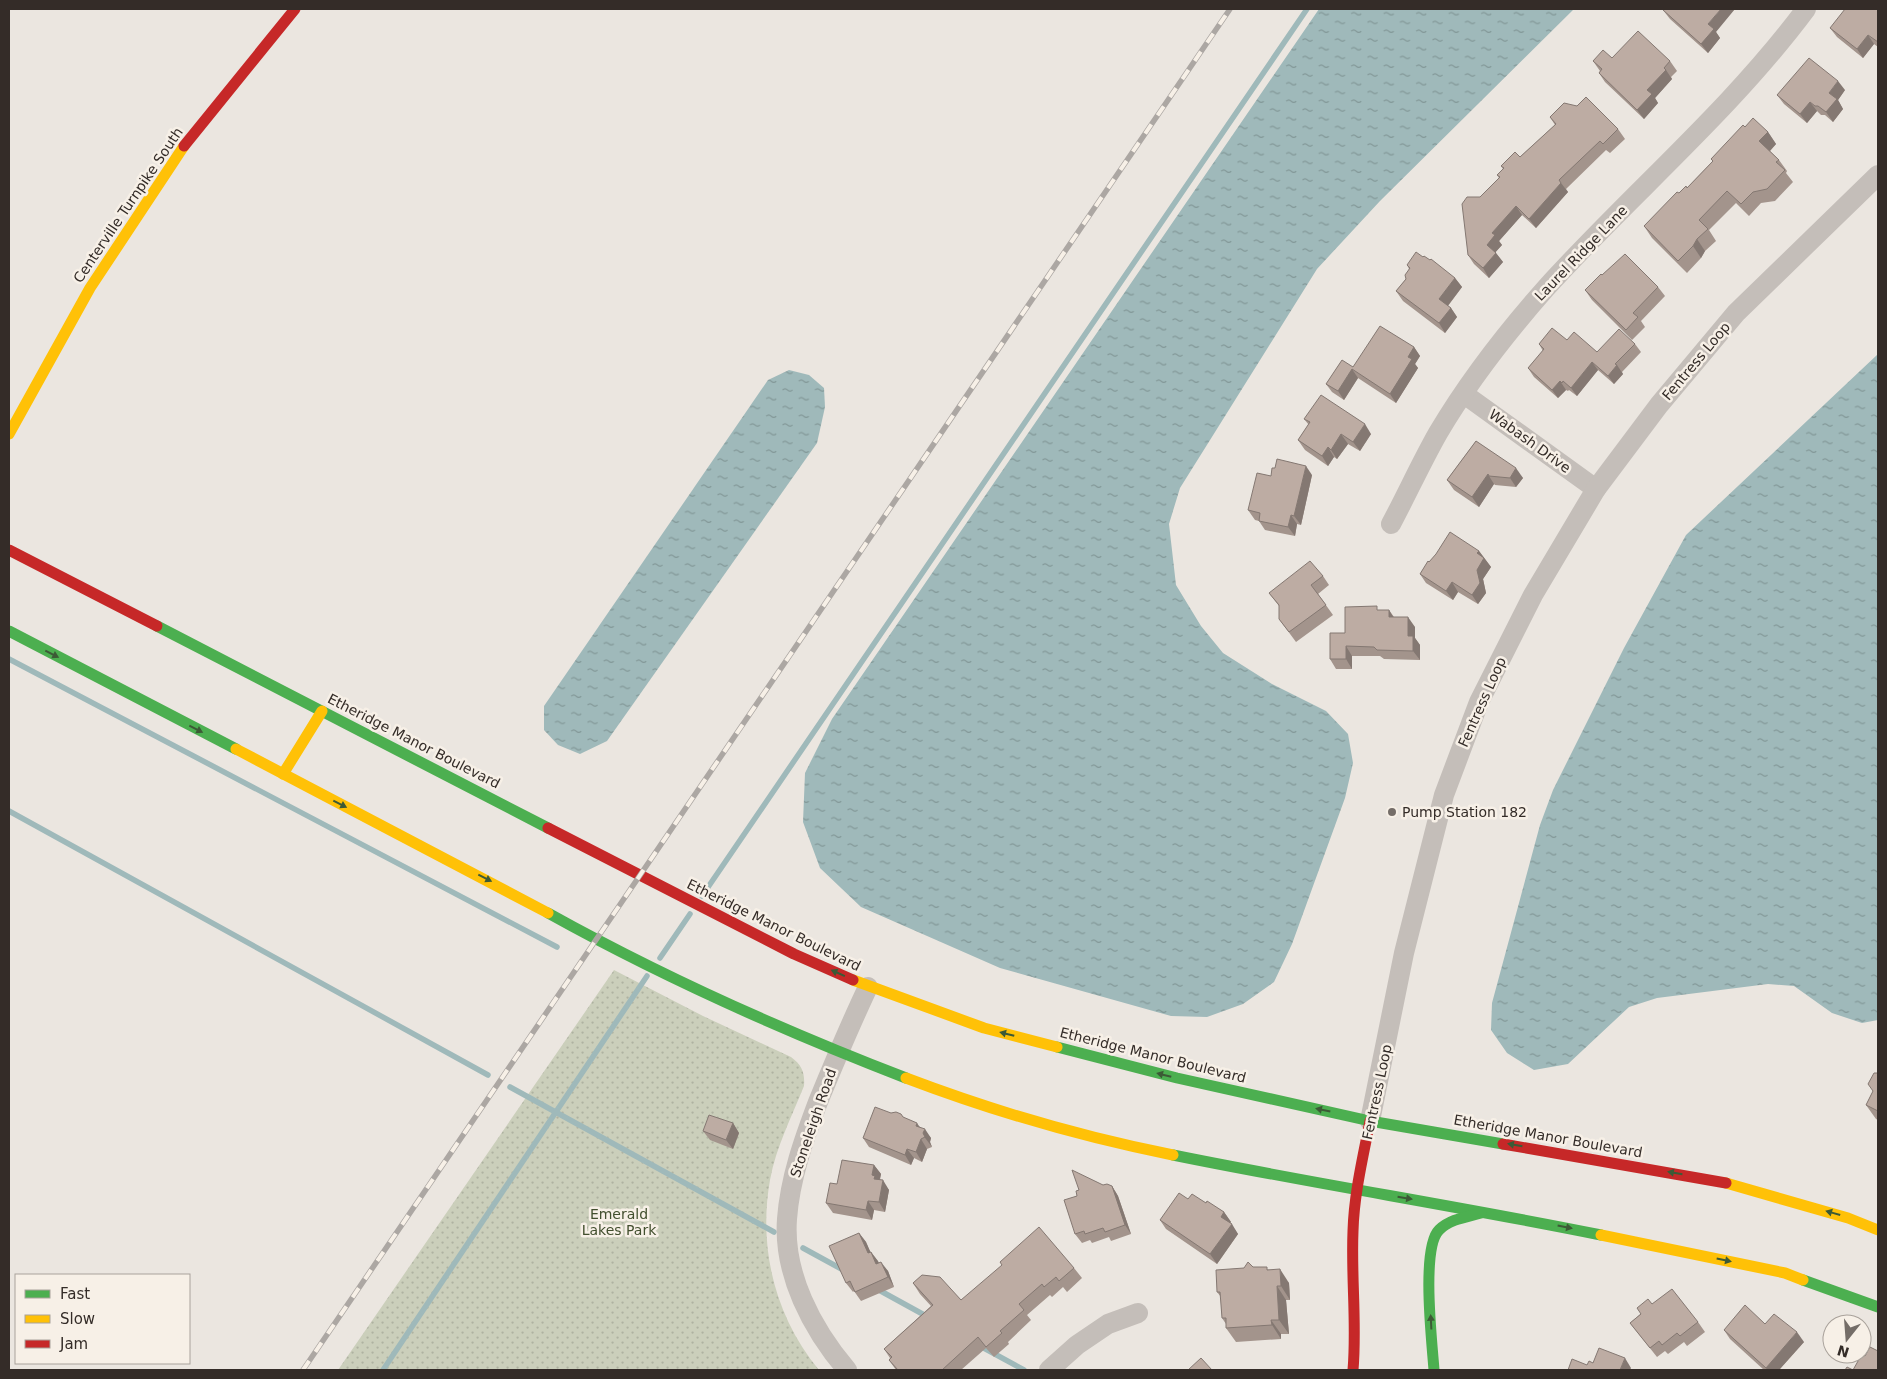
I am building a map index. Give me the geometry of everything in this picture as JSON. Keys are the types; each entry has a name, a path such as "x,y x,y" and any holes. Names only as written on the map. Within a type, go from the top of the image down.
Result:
{"main road":[{"name":"Centerville Turnpike South","path":"9,434 90,288 149,198 193,134 295,9"},
{"name":"Etheridge Manor Boulevard","path":"9,550 794,954 868,987 984,1028 1177,1078 1370,1121 1719,1181 1848,1218 1878,1230"},
{"path":"9,631 520,897 595,939 715,997 838,1052 956,1098 1036,1122 1162,1153 1357,1190 1487,1212 1785,1273 1878,1307"},
{"path":"283,774 322,711"},
{"name":"Fentress Loop","path":"1353,1370 1355,1350 1354,1232 1357,1190 1370,1121"},
{"path":"1434,1370 1428,1281 1431,1246 1437,1232 1447,1223 1487,1212"},
{"name":"Fentress Loop","path":"1355,1350 1361,1370"}],"street":[{"name":"Laurel Ridge Lane","path":"1391,524 1438,433 1491,355 1546,288 1726,102 1779,45 1806,9"},
{"name":"Fentress Loop","path":"1370,1121 1404,953 1444,795 1483,693 1533,595 1596,489 1659,405 1736,313 1878,174"},
{"name":"Wabash Drive","path":"1464,394 1596,489"},
{"name":"Stoneleigh Road","path":"847,1370 813,1322 798,1290 790,1257 787,1220 792,1181 807,1132 838,1052 868,987"},
{"path":"1049,1370 1077,1345 1108,1324 1138,1313"}],"green space":[{"name":"Emerald Lakes Park","path":"614,970 703,1016 791,1057 802,1070 804,1086 780,1144 770,1180 766,1231 774,1281 781,1305 791,1328 819,1370 338,1370"}],"water":[{"path":"1319,9 1574,9 1380,201 1317,269 1180,488 1169,524 1176,585 1201,626 1223,653 1272,684 1326,711 1348,734 1353,763 1345,798 1292,944 1274,982 1243,1004 1207,1017 1171,1016 1000,968 861,907 820,868 803,822 805,773 832,719"},
{"path":"1878,354 1878,1020 1862,1023 1832,1013 1794,986 1768,984 1657,998 1629,1007 1568,1064 1534,1070 1507,1053 1491,1030 1492,1003 1540,825 1553,790 1624,648 1686,535"},
{"path":"789,370 809,375 824,388 825,407 817,443 607,741 580,754 558,745 544,730 544,706 768,380"}],"building":[{"path":"1664,9 1721,9 1708,24 1714,29 1701,44"},
{"path":"1845,9 1878,9 1878,42 1868,35 1857,49 1830,28"},
{"path":"1638,31 1670,61 1664,68 1666,70 1647,90 1652,94 1637,110 1599,73 1602,69 1593,61 1603,50 1612,58"},
{"path":"1809,58 1838,81 1829,93 1837,99 1826,112 1810,102 1800,114 1777,95"},
{"path":"1586,97 1618,129 1603,144 1600,141 1559,180 1561,183 1529,219 1516,206 1492,233 1495,235 1487,245 1496,253 1483,268 1468,255 1462,204 1467,197 1480,197 1500,177 1497,175 1504,168 1501,166 1515,152 1520,157 1556,124 1550,117 1564,103 1577,106"},
{"path":"1753,118 1768,132 1759,141 1779,160 1776,162 1785,170 1767,189 1753,192 1741,204 1727,191 1699,220 1708,229 1678,261 1644,226 1677,192 1679,193 1686,186 1687,188 1743,125 1745,127"},
{"path":"1416,252 1423,257 1431,259 1455,278 1439,299 1451,308 1439,323 1396,291 1406,279 1405,275 1410,268 1407,265"},
{"path":"1625,254 1658,287 1633,313 1638,317 1626,330 1585,290"},
{"path":"1380,326 1414,347 1408,357 1412,359 1390,394 1352,369 1338,391 1326,384 1342,360 1353,367"},
{"path":"1552,328 1567,340 1574,332 1597,352 1619,329 1635,344 1615,364 1617,365 1608,376 1592,362 1571,388 1563,381 1562,383 1560,381 1552,390 1528,368 1544,349 1539,344"},
{"path":"1321,395 1365,424 1353,442 1341,434 1331,450 1328,447 1322,456 1298,440 1310,422 1304,419"},
{"path":"1476,441 1516,468 1510,478 1489,476 1488,474 1472,497 1447,480"},
{"path":"1277,459 1306,466 1294,516 1291,515 1288,527 1259,521 1260,513 1248,510 1257,473 1271,476 1272,468 1275,468"},
{"path":"1450,532 1479,551 1477,553 1484,558 1477,570 1480,583 1472,595 1452,582 1446,591 1420,574"},
{"path":"1310,561 1323,576 1311,585 1326,605 1289,632 1279,619 1279,605 1269,593"},
{"path":"1377,606 1377,610 1389,610 1389,617 1408,617 1408,636 1413,636 1413,651 1377,650 1374,647 1346,646 1346,659 1330,659 1330,633 1345,633 1345,607"},
{"path":"1874,1073 1878,1073 1878,1111 1866,1105 1873,1091 1868,1084"},
{"path":"875,1107 891,1113 901,1114 903,1117 917,1123 916,1126 925,1129 923,1133 925,1137 921,1139 916,1152 907,1149 905,1155 863,1138"},
{"path":"709,1115 733,1123 726,1140 703,1131"},
{"path":"842,1160 874,1165 872,1175 875,1176 874,1179 883,1180 879,1202 868,1201 866,1210 826,1203 830,1183 837,1184"},
{"path":"1072,1170 1103,1185 1112,1186 1125,1225 1105,1232 1103,1228 1085,1234 1084,1231 1075,1234 1064,1200 1077,1196 1076,1191 1079,1190"},
{"path":"1179,1193 1188,1199 1192,1194 1206,1203 1207,1201 1224,1212 1221,1217 1232,1224 1210,1254 1160,1220"},
{"path":"1039,1227 1074,1268 1059,1281 1056,1277 1044,1287 1042,1284 1019,1304 1024,1310 1000,1331 1002,1333 986,1347 978,1337 942,1370 898,1370 889,1360 892,1357 884,1349 933,1305 913,1283 922,1275 940,1277 961,1300 1002,1265 1000,1262"},
{"path":"859,1233 868,1253 871,1252 876,1264 881,1262 888,1277 855,1292 850,1281 846,1283 829,1246"},
{"path":"1248,1262 1253,1267 1267,1267 1267,1270 1280,1269 1281,1286 1277,1286 1279,1320 1271,1320 1272,1325 1226,1328 1226,1318 1222,1318 1220,1292 1217,1292 1216,1270 1244,1268"},
{"path":"1672,1289 1698,1322 1680,1336 1677,1333 1662,1345 1659,1341 1650,1348 1630,1323 1641,1314 1637,1308 1648,1299 1652,1304"},
{"path":"1745,1305 1765,1324 1774,1314 1797,1332 1766,1368 1724,1330"},
{"path":"1599,1348 1625,1358 1620,1370 1568,1370 1572,1359 1587,1365 1589,1361 1593,1363"},
{"path":"1872,1348 1878,1351 1878,1370 1853,1370 1856,1364 1872,1364"},
{"path":"1201,1358 1212,1370 1188,1370"}],"waterway":[{"path":"702,896 1307,9"},
{"path":"9,659 557,947"},
{"path":"9,811 488,1075"},
{"path":"660,958 690,914"},
{"path":"383,1370 647,976"},
{"path":"510,1087 774,1232"},
{"path":"803,1248 845,1271"},
{"path":"877,1289 928,1317"},
{"path":"980,1346 1024,1370"}],"railway":[{"path":"303,1370 1230,9"}],"traffic: fast":[{"path":"157,626 548,828"},
{"path":"9,631 236,749"},
{"path":"548,913 591,937 724,1002 906,1078"},
{"path":"1057,1047 1177,1078 1370,1121 1503,1144"},
{"path":"1173,1155 1601,1235"},
{"path":"1434,1370 1429,1296 1430,1256 1434,1240 1439,1230 1448,1223 1481,1213"},
{"path":"1803,1280 1878,1307"}],"traffic: slow":[{"path":"9,434 90,288 184,146"},
{"path":"283,774 322,711"},
{"path":"236,749 548,913"},
{"path":"853,980 984,1028 1057,1047"},
{"path":"906,1078 1038,1122 1105,1140 1173,1155"},
{"path":"1726,1183 1848,1218 1878,1230"},
{"path":"1601,1235 1785,1273 1803,1280"}],"traffic: jam":[{"path":"184,146 295,9"},
{"path":"9,550 157,626"},
{"path":"548,828 794,954 853,980"},
{"path":"1353,1370 1354,1217 1359,1176 1370,1121"},
{"path":"1503,1144 1726,1183"}],"place":[{"name":"Pump Station 182","path":"1392,812"}]}
